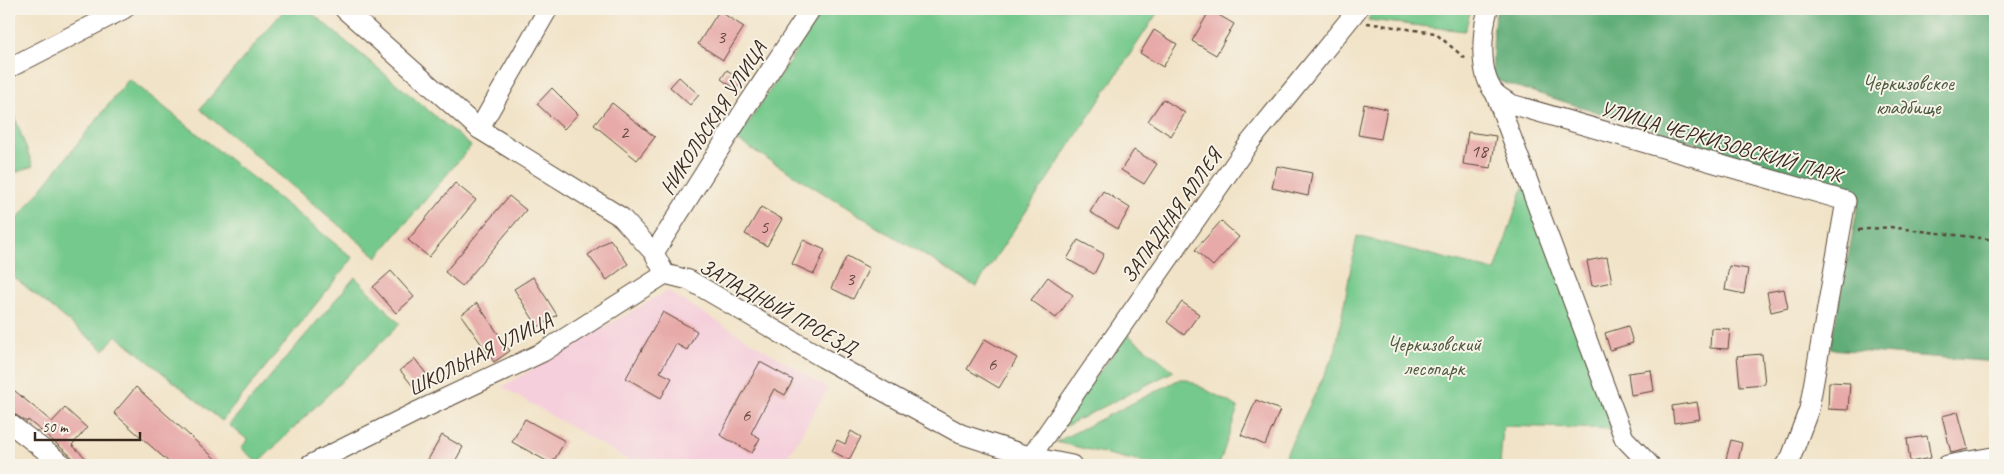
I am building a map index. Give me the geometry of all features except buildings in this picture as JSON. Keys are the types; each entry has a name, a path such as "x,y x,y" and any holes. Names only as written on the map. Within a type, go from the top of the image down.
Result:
{"street":[{"path":"9,68 124,9"},
{"name":"ЗАПАДНЫЙ ПРОЕЗД","path":"344,9 479,129 621,217 654,253 665,274 689,280 823,358 961,434 1029,461"},
{"path":"479,129 548,9"},
{"name":"НИКОЛЬСКАЯ УЛИЦА","path":"654,253 748,104 811,9"},
{"path":"1484,74 1485,22 1488,9"},
{"name":"ЗАПАДНАЯ АЛЛЕЯ","path":"1029,461 1250,142 1353,15"},
{"name":"УЛИЦА ЧЕРКИЗОВСКИЙ ПАРК","path":"1484,74 1495,92 1511,104 1846,201 1809,409 1790,460 1785,465"},
{"path":"1495,92 1624,438 1650,465"},
{"name":"ШКОЛЬНАЯ УЛИЦА","path":"310,465 543,352 665,274"},
{"path":"9,423 64,465"},
{"path":"1947,465 1992,457"},
{"path":"1029,461 1072,465"}],"path":[{"path":"1353,15 1435,33 1484,74"},
{"path":"1840,231 1890,227 1995,240"}],"shaded area":[{"path":"667,291 828,388 783,465 637,465 502,387"}],"green space":[{"path":"285,9 307,9 471,146 377,257 200,109"},
{"path":"824,9 1160,9 976,287 737,140"},
{"path":"1374,9 1471,9 1465,31 1368,20"},
{"name":"Черкизовское кладбище","path":"1497,9 1995,9 1995,362 1830,349 1860,195 1492,79 1494,24"},
{"path":"129,79 353,258 222,421 116,335 104,350 9,273 9,229"},
{"path":"9,102 33,166 9,175"},
{"name":"Черкизовский лесопарк","path":"1529,170 1615,429 1503,426 1500,465 1281,465 1335,352 1357,236 1495,271"},
{"path":"355,277 400,324 258,463 241,448 248,440 229,425"},
{"path":"1128,335 1174,371 1052,433"},
{"path":"1180,379 1186,379 1238,407 1219,465 1154,465 1056,442"}]}
